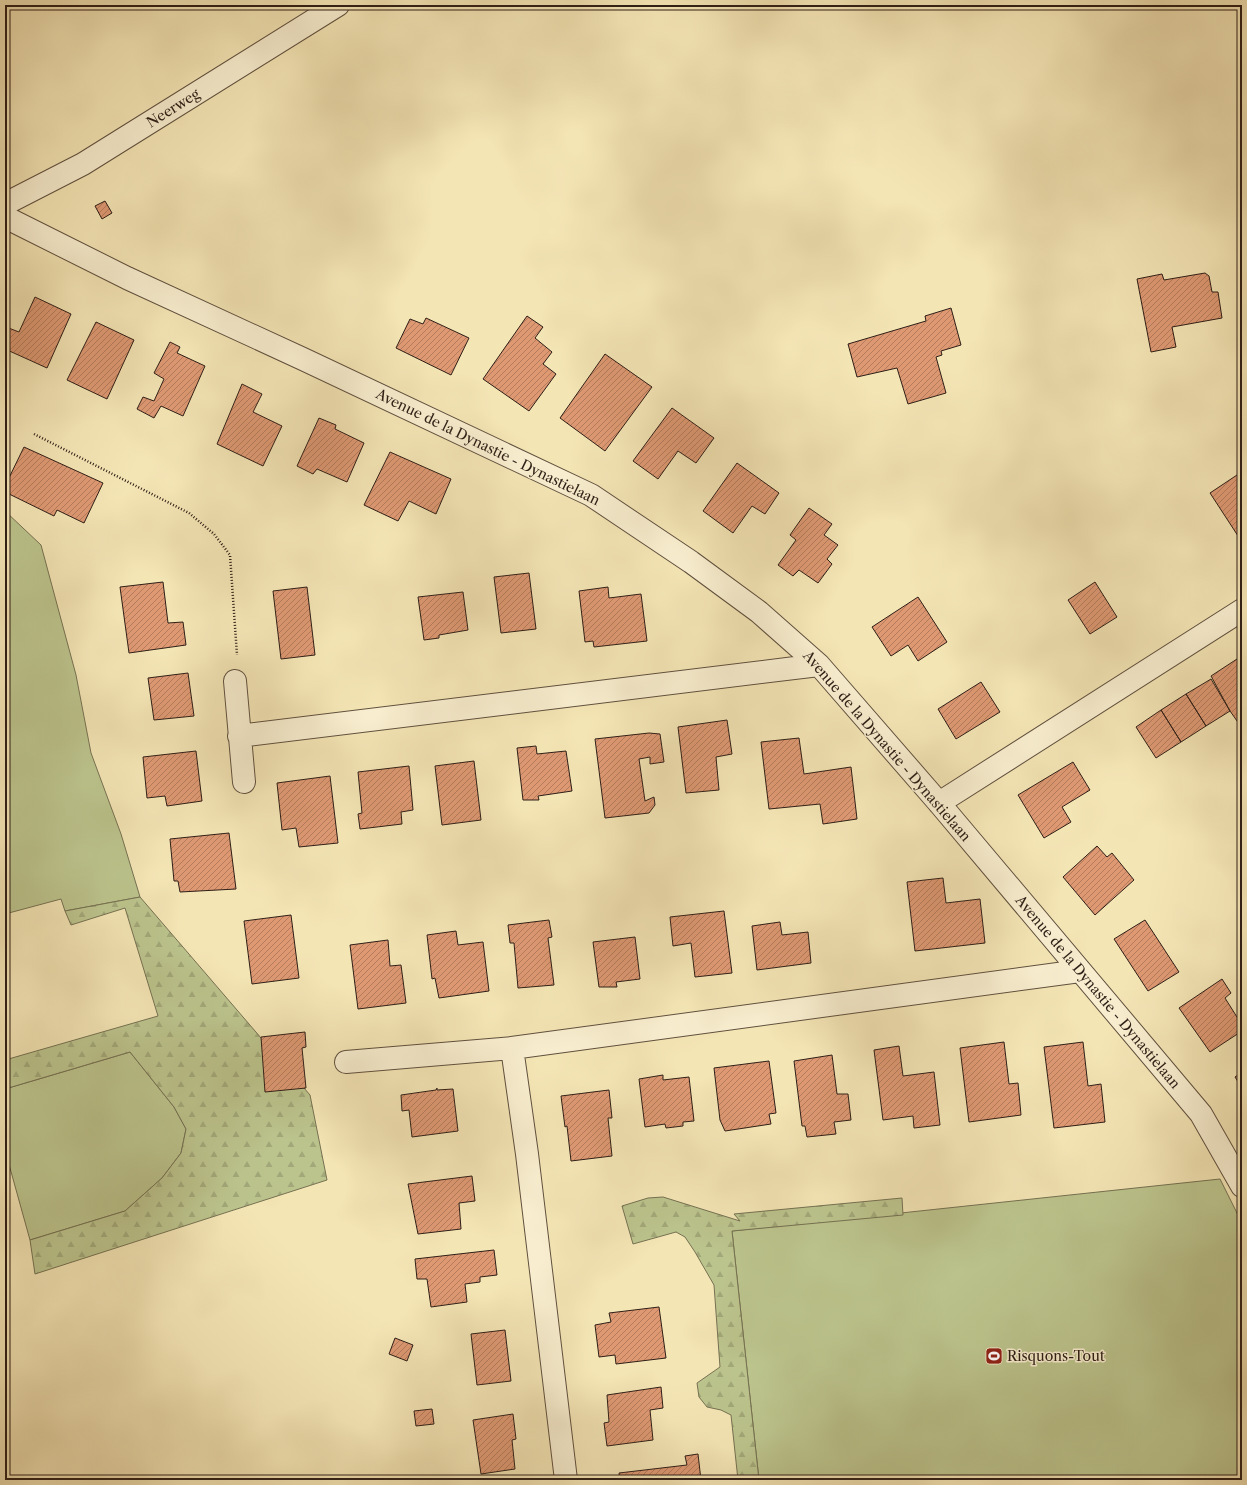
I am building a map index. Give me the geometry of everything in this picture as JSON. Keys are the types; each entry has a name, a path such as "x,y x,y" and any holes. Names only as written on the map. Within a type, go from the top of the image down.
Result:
{"street":[{"name":"Neerweg","path":"5,204 83,164 338,5"},
{"name":"Avenue de la Dynastie - Dynastielaan","path":"5,217 127,278 591,495 691,562 753,607 819,665 939,803 1201,1114 1242,1186"},
{"path":"939,803 1242,610"},
{"path":"239,736 819,665"},
{"path":"235,681 244,782"},
{"path":"346,1062 512,1048 1080,971"},
{"path":"512,1048 528,1161 566,1480"}],"path":[{"path":"34,434 189,513 214,534 230,555 237,660 235,681"}],"green space":[{"path":"5,511 41,545 76,675 91,753 121,834 140,897 65,911 61,899 5,914"},
{"path":"140,897 310,1095 327,1180 35,1274 30,1240 125,1211 162,1178 181,1153 186,1129 174,1107 130,1052 5,1089 5,1060 158,1016 125,908 71,925 65,911"},
{"path":"130,1052 174,1107 186,1129 181,1153 162,1178 125,1211 30,1240 5,1150 5,1089"},
{"name":"Risquons-Tout","path":"1220,1179 1242,1223 1242,1480 759,1480 732,1231"},
{"path":"663,1197 740,1221 734,1214 902,1198 903,1215 732,1231 759,1480 738,1480 731,1415 721,1410 707,1407 699,1397 697,1383 720,1367 714,1285 685,1237 676,1232 633,1244 622,1206 648,1198"}],"building":[{"path":"105,201 112,213 102,219 95,206"},
{"path":"1205,273 1209,276 1212,292 1218,292 1222,318 1172,327 1176,347 1151,352 1137,279 1162,274 1164,280"},
{"path":"35,297 71,314 47,368 5,349 6,327 19,332"},
{"path":"951,308 961,345 941,351 942,355 936,357 946,393 908,404 897,368 857,377 848,344 926,321 925,316"},
{"path":"527,316 543,327 535,338 552,352 543,364 556,374 529,411 483,379"},
{"path":"426,318 469,338 451,375 396,348 410,319 423,324"},
{"path":"96,322 134,340 107,399 67,380"},
{"path":"170,342 180,347 177,353 205,366 183,416 161,406 154,418 137,409 143,397 154,401 164,379 154,373"},
{"path":"605,354 652,387 605,451 560,418"},
{"path":"242,384 262,394 253,412 282,426 263,466 217,444"},
{"path":"672,408 714,438 696,463 678,451 658,479 633,461"},
{"path":"319,418 336,425 335,429 364,443 347,482 317,469 313,474 297,466"},
{"path":"24,447 103,483 84,523 57,510 54,516 5,492 5,486"},
{"path":"390,452 451,479 436,514 409,501 398,521 364,505"},
{"path":"737,463 779,493 765,514 752,506 733,533 703,511"},
{"path":"1237,475 1242,482 1242,538 1240,539 1210,493"},
{"path":"809,508 832,524 824,535 838,545 827,559 832,564 818,583 799,570 793,576 778,565 796,540 790,535"},
{"path":"529,573 536,629 501,633 494,577"},
{"path":"163,582 168,623 183,622 186,645 129,653 120,587"},
{"path":"1095,582 1117,617 1090,634 1068,600"},
{"path":"307,587 315,655 281,659 273,591"},
{"path":"608,587 609,598 641,594 647,641 594,647 593,641 585,642 579,591"},
{"path":"463,592 468,630 439,635 439,638 424,640 418,597"},
{"path":"918,597 947,642 918,661 908,645 891,656 872,627"},
{"path":"1237,659 1242,667 1242,728 1230,711 1211,676"},
{"path":"188,673 194,716 154,720 148,678"},
{"path":"1211,679 1230,711 1206,726 1186,694"},
{"path":"981,682 1000,712 956,739 938,709"},
{"path":"1186,694 1206,726 1181,742 1161,710"},
{"path":"1161,710 1181,742 1156,758 1136,727"},
{"path":"727,720 732,754 716,757 719,790 686,793 678,727"},
{"path":"649,733 660,734 664,762 650,764 650,757 639,759 645,801 654,797 655,805 649,813 605,818 595,739"},
{"path":"799,738 804,774 851,767 857,819 823,824 820,804 769,809 761,742"},
{"path":"536,746 537,754 566,751 572,791 538,796 539,800 523,800 517,748"},
{"path":"196,751 202,801 167,806 165,796 147,798 143,757"},
{"path":"474,761 481,820 442,825 435,766"},
{"path":"1073,762 1090,790 1062,807 1071,822 1044,838 1018,795"},
{"path":"409,766 413,810 401,812 402,824 360,829 358,814 362,813 358,772"},
{"path":"330,776 338,843 299,847 296,828 282,830 277,783"},
{"path":"229,833 236,889 180,892 178,881 174,881 170,839"},
{"path":"1097,846 1107,857 1112,853 1134,880 1095,915 1063,877"},
{"path":"943,878 946,903 980,899 985,943 915,951 907,882"},
{"path":"724,911 732,973 695,977 691,943 673,946 670,917"},
{"path":"291,915 299,978 252,984 244,921"},
{"path":"549,920 552,937 548,938 554,985 518,988 514,943 510,943 508,925"},
{"path":"1145,920 1179,972 1148,991 1114,939"},
{"path":"780,922 782,935 808,932 811,963 757,970 752,926"},
{"path":"456,931 458,945 483,942 489,991 439,998 435,978 432,979 427,935"},
{"path":"635,937 640,979 616,982 617,987 599,987 593,942"},
{"path":"388,940 390,966 401,965 406,1003 358,1009 350,945"},
{"path":"1222,979 1231,993 1225,998 1242,1025 1242,1031 1210,1052 1179,1008"},
{"path":"305,1032 306,1047 302,1048 306,1088 265,1092 261,1037"},
{"path":"1004,1042 1009,1084 1018,1083 1021,1115 969,1122 960,1048"},
{"path":"1083,1042 1088,1086 1101,1084 1105,1122 1054,1128 1044,1047"},
{"path":"899,1046 903,1076 934,1072 940,1125 914,1128 913,1116 883,1120 874,1050"},
{"path":"832,1055 837,1094 848,1094 851,1120 834,1122 836,1134 807,1137 805,1126 802,1126 794,1061"},
{"path":"769,1061 776,1113 769,1114 771,1124 725,1131 720,1120 714,1068"},
{"path":"1242,1072 1242,1088 1235,1077"},
{"path":"663,1075 663,1080 689,1077 694,1121 683,1122 683,1126 666,1128 665,1124 645,1127 639,1079"},
{"path":"437,1088 437,1090 453,1089 458,1131 412,1137 409,1110 402,1111 401,1095 436,1090"},
{"path":"609,1090 612,1118 608,1118 612,1156 571,1161 567,1126 565,1127 561,1096"},
{"path":"472,1176 475,1201 459,1203 461,1229 418,1234 408,1184"},
{"path":"494,1250 497,1275 480,1277 480,1282 465,1284 467,1302 431,1307 427,1279 417,1279 415,1259"},
{"path":"659,1307 666,1358 616,1364 615,1355 599,1357 595,1325 611,1322 609,1313"},
{"path":"505,1330 511,1381 477,1385 471,1334"},
{"path":"395,1338 413,1345 407,1361 389,1354"},
{"path":"661,1387 663,1408 650,1410 653,1440 607,1446 604,1423 609,1422 607,1395"},
{"path":"432,1409 434,1424 416,1426 414,1411"},
{"path":"513,1414 516,1439 512,1440 515,1469 481,1474 473,1420"},
{"path":"698,1454 701,1480 620,1480 619,1473 687,1465 685,1456"}],"place":[{"name":"Risquons-Tout","path":"994,1356"}]}
